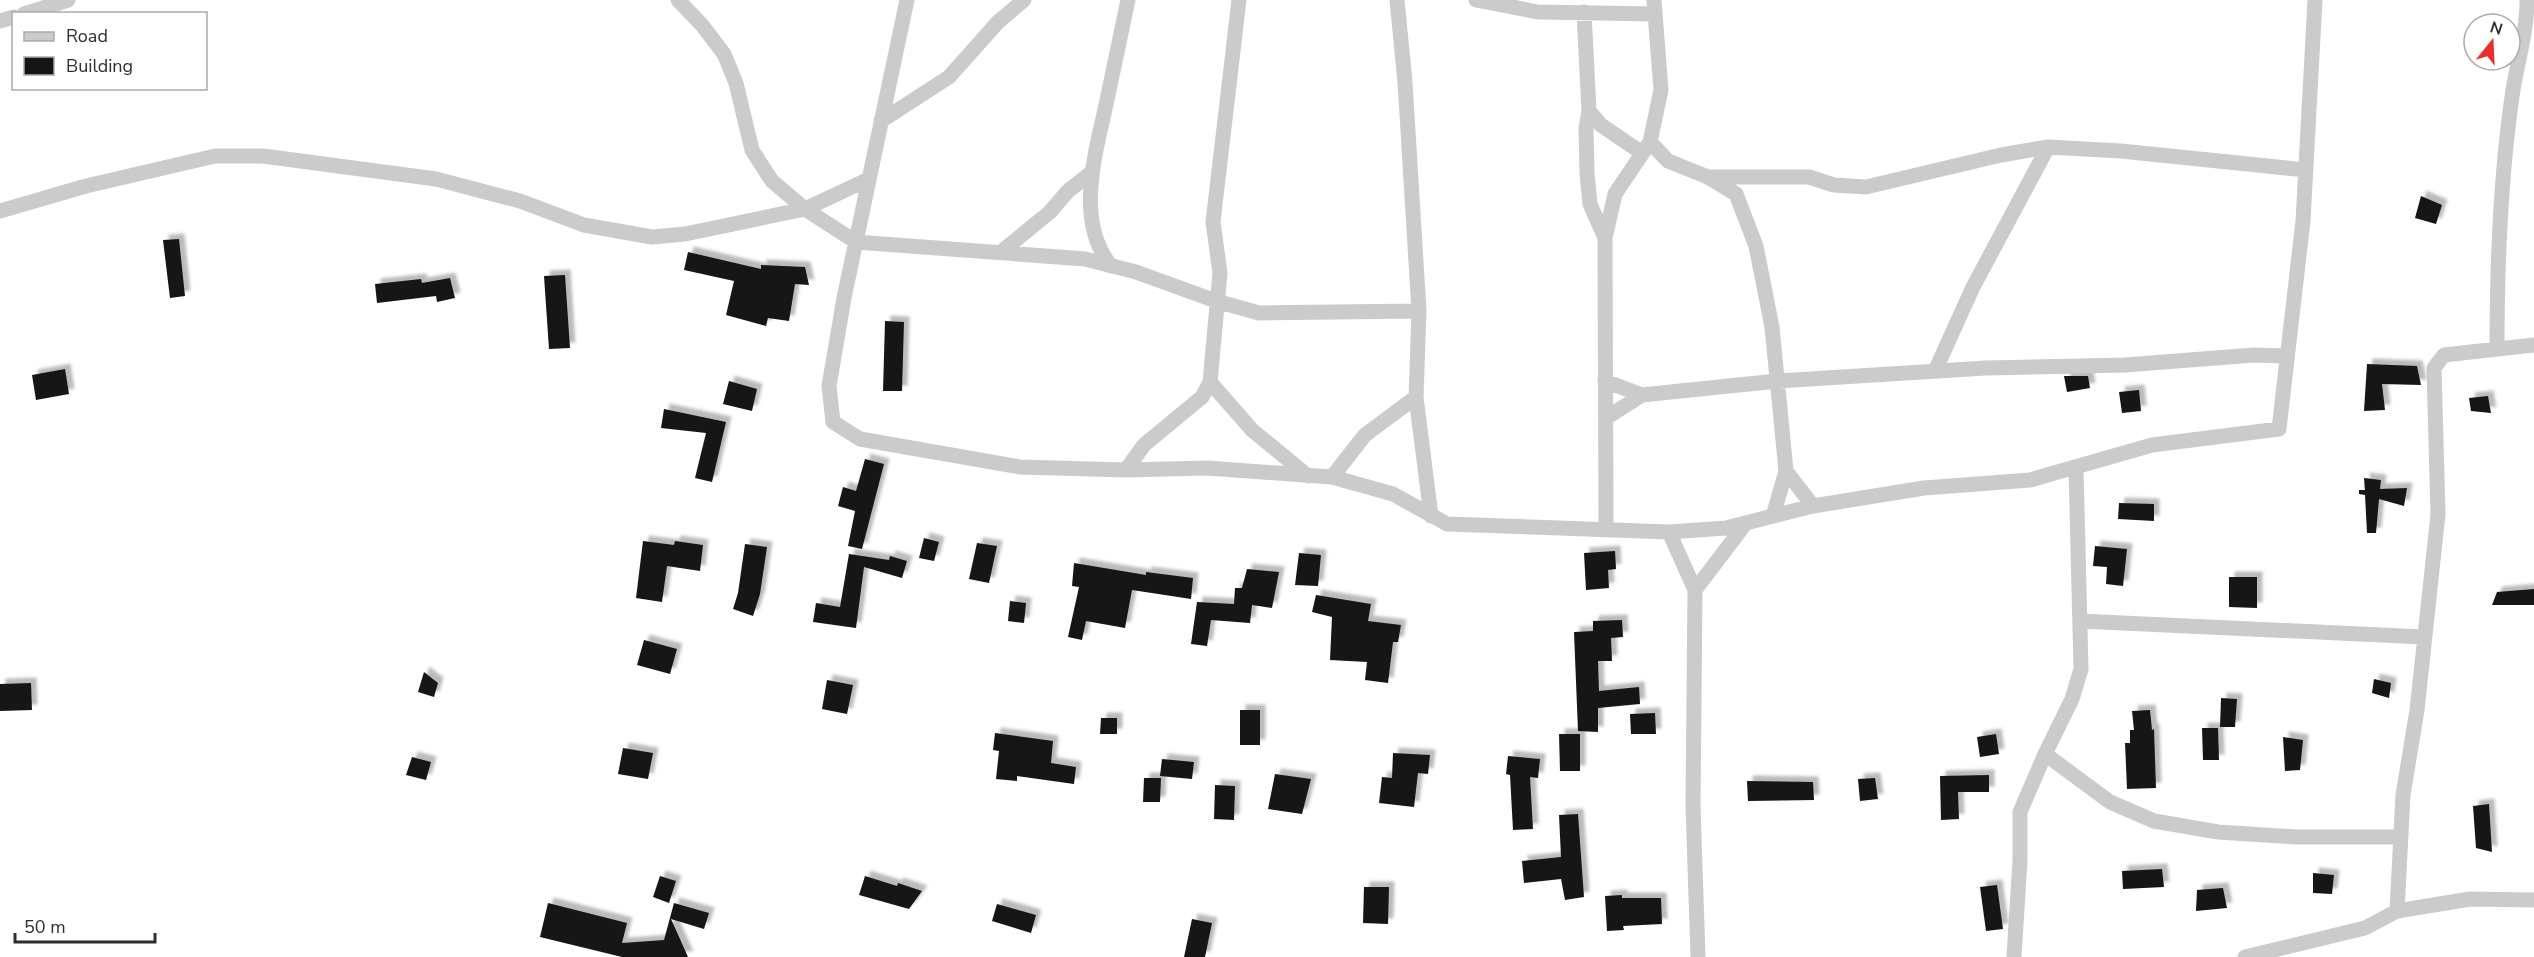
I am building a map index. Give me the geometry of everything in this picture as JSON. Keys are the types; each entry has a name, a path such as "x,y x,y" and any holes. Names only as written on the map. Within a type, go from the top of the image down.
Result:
{"street":[{"path":"30,12 68,0"},
{"path":"678,0 724,54 736,83 752,150 772,181 805,209 856,242 1085,259 1259,313 1419,311"},
{"path":"907,0 856,242 829,386 833,422 860,440 1020,467 1126,470 1207,468 1332,477 1393,494 1447,524 1669,532 1726,528 1814,506 1924,488 2030,480 2152,445 2279,429 2303,221 2315,0"},
{"path":"881,121 949,78 998,22 1024,0"},
{"path":"1111,266 1100,252 1092,223 1092,172 1128,0"},
{"path":"1126,470 1144,445 1202,397 1210,382 1220,273 1213,222 1239,0"},
{"path":"1397,0 1405,82 1419,311 1416,397 1431,516"},
{"path":"1476,0 1538,12 1584,12 1654,7 1661,90 1646,147 1615,194 1605,238 1606,530"},
{"path":"2497,349 2497,249 2513,90 2527,23 2527,0"},
{"path":"1584,12 1589,111 1586,128 1590,204 1605,238"},
{"path":"1589,111 1601,125 1646,147 1668,161 1708,177 1736,194 1756,246 1772,327 1786,471 1773,516"},
{"path":"1708,177 1809,177 1834,185 1866,187 2001,154 2048,147 2121,151 2306,170"},
{"path":"1935,371 1973,286 2048,147"},
{"path":"0,211 86,186 215,156 263,156 436,179 520,201 584,225 652,237 685,234 805,209 869,179"},
{"path":"1001,252 1050,212 1068,191 1092,172"},
{"path":"2397,911 2403,795 2417,710 2438,514 2434,368 2444,355 2534,345"},
{"path":"1605,381 1642,395 1777,381 1935,371 2125,365 2254,355 2287,356"},
{"path":"1210,382 1252,430 1308,476"},
{"path":"1606,418 1642,395"},
{"path":"1332,477 1365,435 1416,397"},
{"path":"2014,957 2020,860 2020,812 2072,699 2081,669 2076,468"},
{"path":"1786,471 1814,506"},
{"path":"1695,590 1746,523"},
{"path":"1669,532 1695,590 1693,806 1698,957"},
{"path":"2080,621 2424,637"},
{"path":"2045,754 2110,802 2154,821 2218,832 2297,837 2401,837"},
{"path":"2245,957 2364,928 2397,911 2470,899 2534,900"}],"building":[{"path":"2421,196 2442,205 2436,224 2415,218"},
{"path":"179,239 185,296 170,298 163,240"},
{"path":"688,252 761,269 761,265 805,267 809,285 795,284 789,321 768,318 766,326 726,315 734,281 684,270"},
{"path":"565,275 570,348 549,349 544,276"},
{"path":"450,278 455,298 437,302 436,296 377,303 375,284 421,279 422,283"},
{"path":"885,321 904,322 902,391 883,391"},
{"path":"2367,364 2417,366 2421,385 2382,384 2385,410 2364,411"},
{"path":"65,369 69,394 36,400 32,375"},
{"path":"2064,376 2088,376 2090,388 2067,392"},
{"path":"729,381 757,389 752,411 723,404"},
{"path":"2139,390 2141,411 2122,413 2119,392"},
{"path":"2488,396 2491,413 2471,411 2469,398"},
{"path":"664,409 726,422 712,482 695,478 706,433 661,428"},
{"path":"865,459 884,464 862,549 848,546 855,511 838,506 843,487 856,491"},
{"path":"2364,478 2381,480 2380,489 2407,488 2404,506 2379,499 2376,533 2367,533 2365,495 2359,494 2359,490 2365,490"},
{"path":"2119,503 2154,504 2154,521 2118,519"},
{"path":"924,538 939,542 934,561 919,558"},
{"path":"643,541 674,545 675,541 703,545 700,571 667,566 662,602 636,598"},
{"path":"977,543 997,546 989,583 969,579"},
{"path":"745,544 767,547 760,594 753,616 733,609 738,593"},
{"path":"2095,546 2127,549 2123,586 2106,584 2107,567 2093,566"},
{"path":"1615,551 1616,569 1608,570 1609,588 1586,590 1584,553"},
{"path":"1299,553 1321,555 1318,586 1295,585"},
{"path":"849,554 889,560 890,556 907,561 902,578 864,567 856,628 813,622 816,603 840,607"},
{"path":"1074,563 1146,575 1146,572 1193,578 1191,599 1132,590 1125,628 1086,621 1082,640 1068,637 1079,587 1072,586"},
{"path":"1247,569 1279,572 1272,608 1252,605 1250,623 1211,620 1207,646 1191,644 1197,602 1234,604 1235,588 1242,588"},
{"path":"2229,577 2257,577 2257,608 2229,607"},
{"path":"2534,589 2534,605 2492,605 2497,592"},
{"path":"1316,595 1371,604 1368,621 1401,625 1398,642 1393,642 1388,683 1365,680 1367,662 1330,660 1332,617 1312,612"},
{"path":"1010,601 1026,603 1024,623 1008,621"},
{"path":"1622,620 1623,637 1611,638 1612,661 1598,661 1599,691 1639,687 1640,704 1598,708 1598,732 1578,731 1574,632 1593,631 1593,621"},
{"path":"644,640 677,649 670,674 637,665"},
{"path":"424,672 438,683 434,697 418,692"},
{"path":"2374,679 2391,683 2389,698 2372,693"},
{"path":"827,680 853,685 847,714 822,709"},
{"path":"31,683 32,710 0,711 0,684"},
{"path":"2221,698 2237,699 2235,727 2220,727"},
{"path":"1240,710 1260,710 1260,745 1240,745"},
{"path":"2150,710 2152,730 2154,729 2156,788 2127,789 2125,743 2130,743 2130,730 2134,730 2132,711"},
{"path":"1655,713 1656,734 1631,734 1630,714"},
{"path":"1101,718 1117,718 1117,734 1100,734"},
{"path":"2202,728 2218,728 2219,760 2203,760"},
{"path":"995,733 1053,741 1051,763 1076,767 1074,784 1017,776 1017,781 996,779 999,751 993,750"},
{"path":"1559,734 1580,734 1580,771 1560,771"},
{"path":"1996,734 1999,754 1980,757 1977,737"},
{"path":"2283,737 2303,740 2300,770 2285,771"},
{"path":"623,748 653,753 648,779 618,774"},
{"path":"1393,753 1430,755 1428,774 1418,773 1414,807 1379,803 1382,777 1392,778"},
{"path":"1508,756 1540,759 1538,778 1530,777 1533,829 1513,830 1510,775 1506,774"},
{"path":"412,757 431,762 426,780 406,775"},
{"path":"1162,759 1194,762 1192,779 1160,776"},
{"path":"1275,774 1311,779 1302,814 1268,809"},
{"path":"1989,775 1989,792 1958,792 1959,819 1941,820 1940,776"},
{"path":"1144,778 1161,778 1160,802 1143,802"},
{"path":"1875,778 1878,799 1860,801 1858,779"},
{"path":"1747,781 1813,782 1814,800 1748,801"},
{"path":"1215,785 1235,786 1234,820 1214,819"},
{"path":"2489,804 2492,852 2476,848 2473,806"},
{"path":"1578,814 1584,897 1565,900 1561,879 1524,883 1522,861 1561,857 1559,815"},
{"path":"2162,869 2164,887 2123,889 2122,871"},
{"path":"2313,873 2334,875 2332,894 2313,893"},
{"path":"660,876 676,881 669,903 653,897"},
{"path":"865,876 922,891 909,909 859,895"},
{"path":"1997,885 2003,929 1986,931 1980,887"},
{"path":"1364,887 1389,887 1388,924 1363,923"},
{"path":"2223,888 2227,908 2196,911 2197,890"},
{"path":"1622,895 1622,898 1661,898 1662,924 1623,926 1624,930 1607,931 1605,896"},
{"path":"548,903 627,923 622,943 664,940 674,903 709,913 704,929 671,919 688,957 622,957 540,937"},
{"path":"997,904 1036,915 1031,933 992,921"},
{"path":"1192,919 1212,923 1205,957 1184,957"}]}
